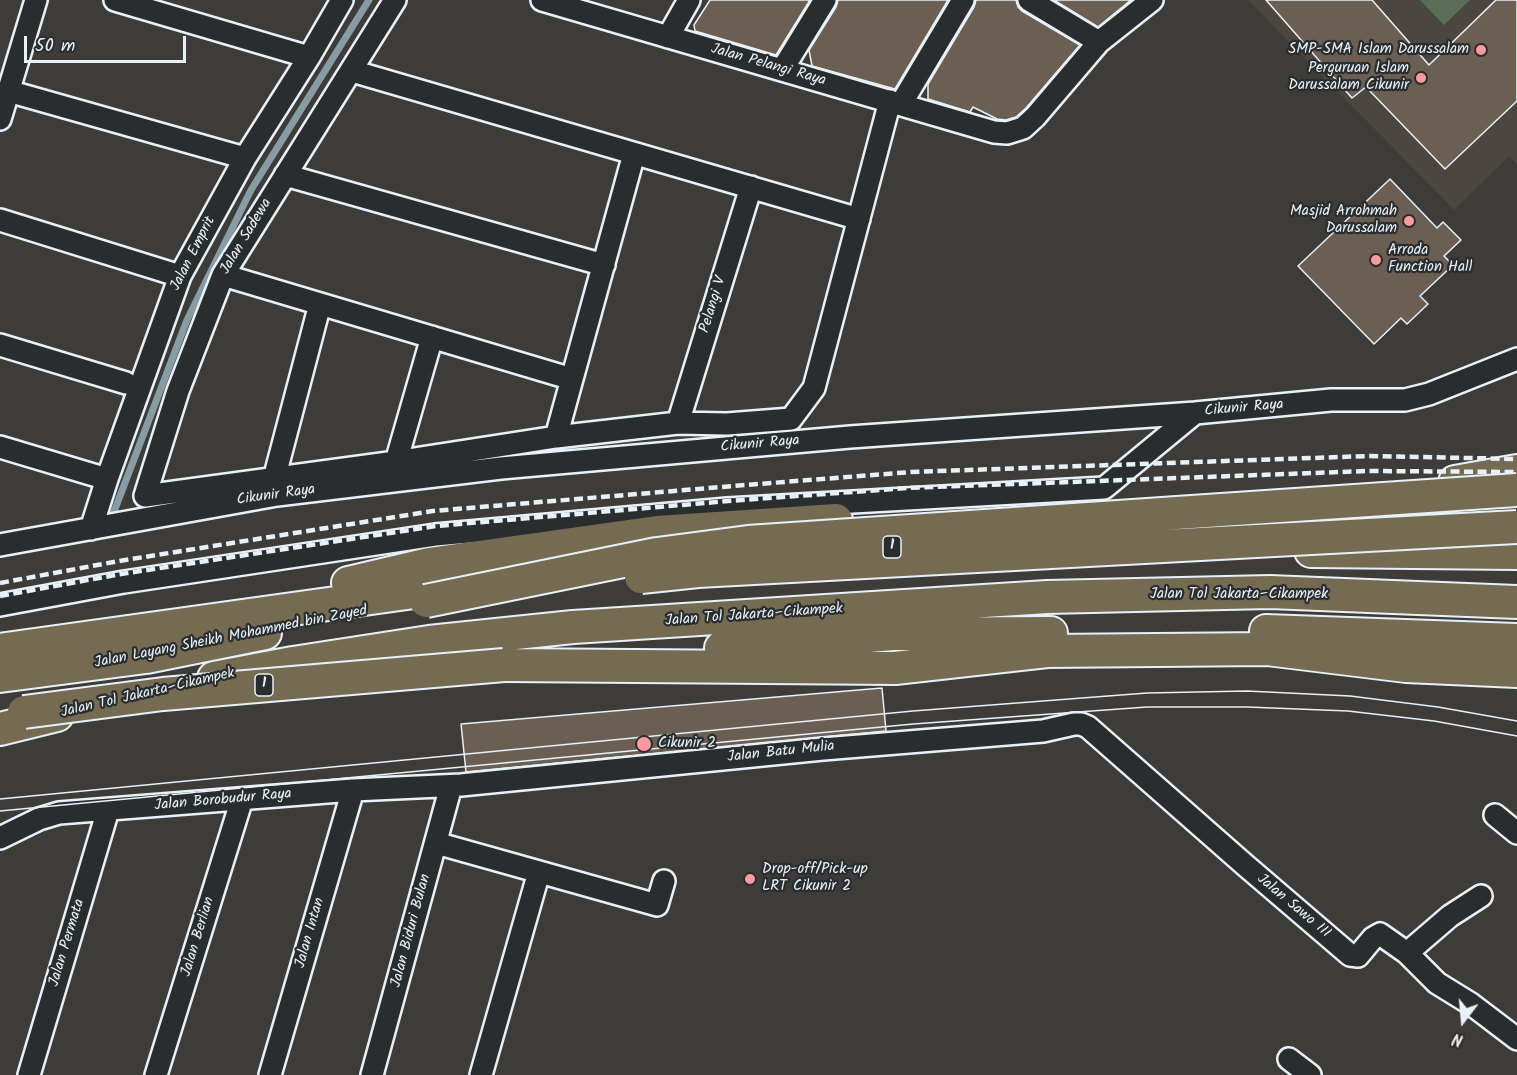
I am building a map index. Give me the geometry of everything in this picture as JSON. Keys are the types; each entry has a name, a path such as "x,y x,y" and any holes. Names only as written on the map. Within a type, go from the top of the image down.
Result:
{"highway":[{"path":"272,612 328,588 429,564 657,532 1101,502 1240,500 1408,490 1517,471"},
{"path":"426,601 657,554 748,542 1517,490"},
{"path":"426,601 698,571 1517,527"},
{"name":"1","path":"0,650 570,570 823,546 1517,553"},
{"path":"1270,592 1517,640"},
{"name":"Jalan Tol Jakarta–Cikampek","path":"0,729 168,687 293,663 440,641 573,627 1047,597 1270,592 1517,602"},
{"name":"Jalan Layang Sheikh Mohammed bin Zayed","path":"0,676 146,657 426,601"},
{"path":"504,665 893,634 1259,630 1517,640"},
{"path":"504,665 894,668 1047,651 1267,649 1406,666 1517,671"},
{"name":"1","path":"0,716 163,693 504,665"}],"street":[{"path":"0,119 36,0"},
{"path":"115,0 309,57"},
{"name":"Jalan Emprit","path":"91,529 180,276 245,158 342,0"},
{"name":"Jalan Sadewa","path":"274,479 145,496 178,391 224,275 395,0"},
{"name":"Jalan Pelangi Raya","path":"542,0 994,132 1007,133 1023,128 1035,117 1099,42"},
{"path":"668,37 689,0"},
{"path":"782,70 825,0"},
{"path":"320,304 274,479 556,436 678,423 727,424 791,419 814,388 859,219 896,103 963,0"},
{"path":"1029,0 1099,42 1152,0"},
{"path":"352,71 859,219"},
{"path":"8,91 245,158"},
{"path":"556,436 634,154"},
{"path":"285,175 604,265"},
{"name":"Pelangi V","path":"678,423 751,187"},
{"path":"0,220 180,276"},
{"path":"224,275 572,379"},
{"path":"396,462 432,337"},
{"path":"0,345 126,383"},
{"name":"Cikunir Raya","path":"0,545 277,495 501,468 839,438 1195,413 1331,400 1405,400 1429,394 1517,359"},
{"path":"0,605 124,582 435,535 728,509 1104,488 1195,413"},
{"path":"0,447 107,479"},
{"name":"Jalan Batu Mulia","path":"451,786 823,749 1043,731 1074,724"},
{"name":"Jalan Sawo III","path":"1074,724 1088,727 1350,955 1358,956 1373,938 1380,934 1407,953 1437,983 1471,1004 1517,1039"},
{"name":"Jalan Borobudur Raya","path":"0,838 39,819 59,813 353,790 451,786"},
{"name":"Jalan Biduri Bulan","path":"372,1075 451,786"},
{"name":"Jalan Intan","path":"270,1075 353,790"},
{"name":"Jalan Berlian","path":"156,1075 242,799"},
{"name":"Jalan Permata","path":"29,1075 108,810"},
{"path":"1495,815 1517,834"},
{"path":"436,843 657,905 664,881"},
{"path":"481,1075 539,872"},
{"path":"1407,953 1450,916 1481,896"},
{"path":"1289,1059 1310,1075"}],"shaded area":[{"name":"Perguruan Islam Darussalam Cikunir","path":"1248,0 1517,0 1517,164 1509,156 1454,210"}],"green space":[{"path":"1420,0 1470,0 1444,25"}],"building":[{"path":"710,0 810,0 776,55 695,31 694,25"},
{"path":"838,0 948,0 895,89 812,66 809,50"},
{"path":"976,0 1016,0 1022,11 1080,45 1026,108 1016,117 1006,120 997,119 973,107 970,112 928,99 928,84"},
{"path":"1054,0 1131,0 1098,27"},
{"name":"Perguruan Islam Darussalam Cikunir","path":"1266,0 1372,0 1429,65 1496,0 1517,0 1517,101 1445,169 1366,87 1352,98"},
{"name":"Arroda Function Hall","path":"1390,179 1437,228 1443,222 1461,240 1444,256 1453,265 1420,296 1428,304 1407,324 1401,318 1374,344 1298,266"},
{"path":"882,688 886,731 466,772 461,724"}],"waterway":[{"path":"112,517 187,320 251,190 369,0"}],"tram line":[{"path":"0,799 913,711 1147,693 1247,691 1350,696 1438,707 1517,721"},
{"path":"0,811 913,724 1147,707 1247,707 1348,711 1434,721 1517,736"}],"railway":[{"path":"0,583 119,561 433,511 733,486 911,472 1369,456 1517,459"},
{"path":"0,596 121,574 436,526 728,501 907,488 1368,471 1517,472"}],"place":[{"name":"SMP-SMA Islam Darussalam","path":"1481,50"},
{"name":"Perguruan Islam Darussalam Cikunir","path":"1421,78"},
{"name":"Masjid Arrohmah Darussalam","path":"1409,221"},
{"name":"Arroda Function Hall","path":"1376,260"},
{"name":"Cikunir 2","path":"644,744"},
{"name":"Drop-off/Pick-up LRT Cikunir 2","path":"750,879"}]}
